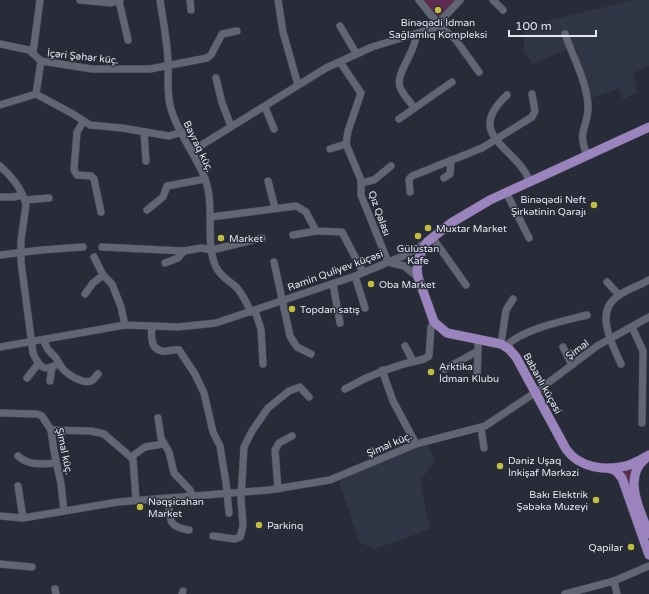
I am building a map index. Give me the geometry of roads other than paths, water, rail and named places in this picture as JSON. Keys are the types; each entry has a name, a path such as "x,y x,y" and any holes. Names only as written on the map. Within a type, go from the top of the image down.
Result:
{"main road":[{"name":"Ramin Quliyev küçəsi","path":"430,239 469,211 506,192 649,127"},
{"path":"430,239 417,263 418,276 434,322 447,333 478,341 503,345"},
{"name":"Babanlı küçəsi","path":"503,345 516,357 566,449 575,460 586,465 608,468 626,466 649,455"},
{"path":"649,455 639,466 634,483 635,496 649,534"},
{"path":"608,468 616,471 622,478 649,555"}],"street":[{"path":"33,53 40,0"},
{"path":"80,0 111,4 120,0 128,40"},
{"name":"Bayraq küç.","path":"160,0 168,66 170,105 174,118 205,179 211,217 214,263 220,274 236,287 253,311 261,329 263,364"},
{"path":"190,0 191,10"},
{"path":"278,0 283,32 298,85"},
{"path":"419,0 439,25 456,40 479,72"},
{"path":"192,151 231,126 265,107 298,85 340,62 383,43 416,35 439,25 460,0"},
{"path":"493,0 503,10"},
{"path":"340,26 356,54"},
{"name":"İçəri Şəhər küç.","path":"0,44 22,48 33,53 41,61 92,69 121,70 168,66 207,58 213,52 222,34 237,31"},
{"path":"565,34 585,89 588,106 582,137 583,145 587,154"},
{"path":"414,108 400,88 398,80 399,75 408,60 416,35"},
{"path":"36,94 41,61"},
{"path":"330,148 346,144 348,131 361,93 340,62"},
{"path":"216,78 222,103 231,126"},
{"path":"399,119 452,82"},
{"path":"0,105 36,94 74,114 84,122 97,127 122,128 169,136 182,132"},
{"path":"410,192 409,179 412,176 482,148 532,117 535,111 532,94"},
{"path":"507,95 498,104 491,120 491,132 495,140 519,164 530,181"},
{"path":"265,107 274,130"},
{"path":"84,122 77,132 74,170 77,175 92,176 101,212"},
{"path":"144,132 146,161"},
{"name":"Qız Qalası","path":"346,144 362,183 361,195 388,262"},
{"path":"444,178 450,174 451,160"},
{"path":"0,166 13,178 24,197 26,212 21,253 33,353 38,364 42,367 52,368 59,363"},
{"path":"362,183 374,180 392,166"},
{"path":"148,210 163,197 168,186 205,179"},
{"path":"268,181 276,208"},
{"path":"506,192 529,238"},
{"path":"0,197 49,198"},
{"path":"211,217 296,206 306,212 316,231"},
{"path":"293,235 316,231 342,232 363,272"},
{"path":"102,247 184,251 201,248 212,250 262,238"},
{"path":"430,239 466,285"},
{"name":"Ramin Quliyev küçəsi","path":"0,347 125,325 178,327 204,325 253,311 333,284 414,251 430,239"},
{"path":"0,255 83,247"},
{"path":"165,263 178,258 184,251"},
{"path":"94,257 103,275 112,284 121,307 125,325"},
{"path":"274,262 283,301 287,328 293,343 311,354"},
{"path":"388,262 404,266 418,276"},
{"path":"85,294 93,283 103,275"},
{"path":"354,276 365,308"},
{"path":"621,364 609,339 607,331 607,308 611,301 619,295 649,280"},
{"path":"607,282 619,295"},
{"path":"333,284 340,323"},
{"path":"503,345 506,310 513,299"},
{"path":"503,345 518,336 532,331 560,322 587,316"},
{"name":"Şimal","path":"536,392 609,339 649,317"},
{"path":"345,389 367,376 382,370 429,356 431,327 434,322"},
{"path":"152,326 152,342 154,346 162,351 179,350 201,385 213,432 220,446 229,513"},
{"path":"632,326 643,351 646,394 642,423"},
{"path":"44,340 48,351 55,357 68,374 83,381 91,381 98,374"},
{"path":"477,376 478,341"},
{"path":"405,346 413,362"},
{"path":"563,347 572,365"},
{"path":"445,369 478,351"},
{"path":"27,378 38,364"},
{"path":"50,381 52,368"},
{"path":"382,370 393,401 416,444"},
{"path":"213,536 235,540 240,537 243,526 241,506 241,466 244,447 257,423 268,408 289,391 300,387 309,397"},
{"name":"Şimal küç.","path":"0,516 23,518 136,500 227,495 278,489 330,480 416,444 481,428 536,392"},
{"name":"Şimal küç.","path":"0,413 37,414 45,420 51,430 61,484 64,511"},
{"path":"158,418 163,444 169,452 174,473 192,492 193,497"},
{"path":"481,428 484,448"},
{"path":"51,430 91,431 104,434 131,457 133,463 136,500"},
{"path":"278,489 275,450 279,443 292,436"},
{"path":"131,457 145,447 163,444"},
{"path":"18,456 24,462 34,464 56,463"},
{"path":"18,486 23,518"},
{"path":"168,498 171,522 176,527 189,530"},
{"path":"0,564 32,567"},
{"path":"569,594 614,581 649,566"},
{"path":"614,581 617,594"}],"place":[{"name":"Binəqədi İdman Sağlamlıq Kompleksi","path":"438,10"},
{"name":"Binəqədi Neft Şirkətinin Qarajı","path":"594,205"},
{"name":"Muxtar Market","path":"428,228"},
{"name":"Gülüstan Kafe","path":"418,236"},
{"name":"Market","path":"221,238"},
{"name":"Oba Market","path":"371,284"},
{"name":"Topdan satış","path":"292,309"},
{"name":"Arktika İdman Klubu","path":"431,372"},
{"name":"Dəniz Uşaq İnkişaf Mərkəzi","path":"500,466"},
{"name":"Bakı Elektrik Şəbəkə Muzeyi","path":"596,500"},
{"name":"Nəqşicahan Market","path":"140,507"},
{"name":"Parkinq","path":"259,525"},
{"name":"Qapilar","path":"631,547"}]}
